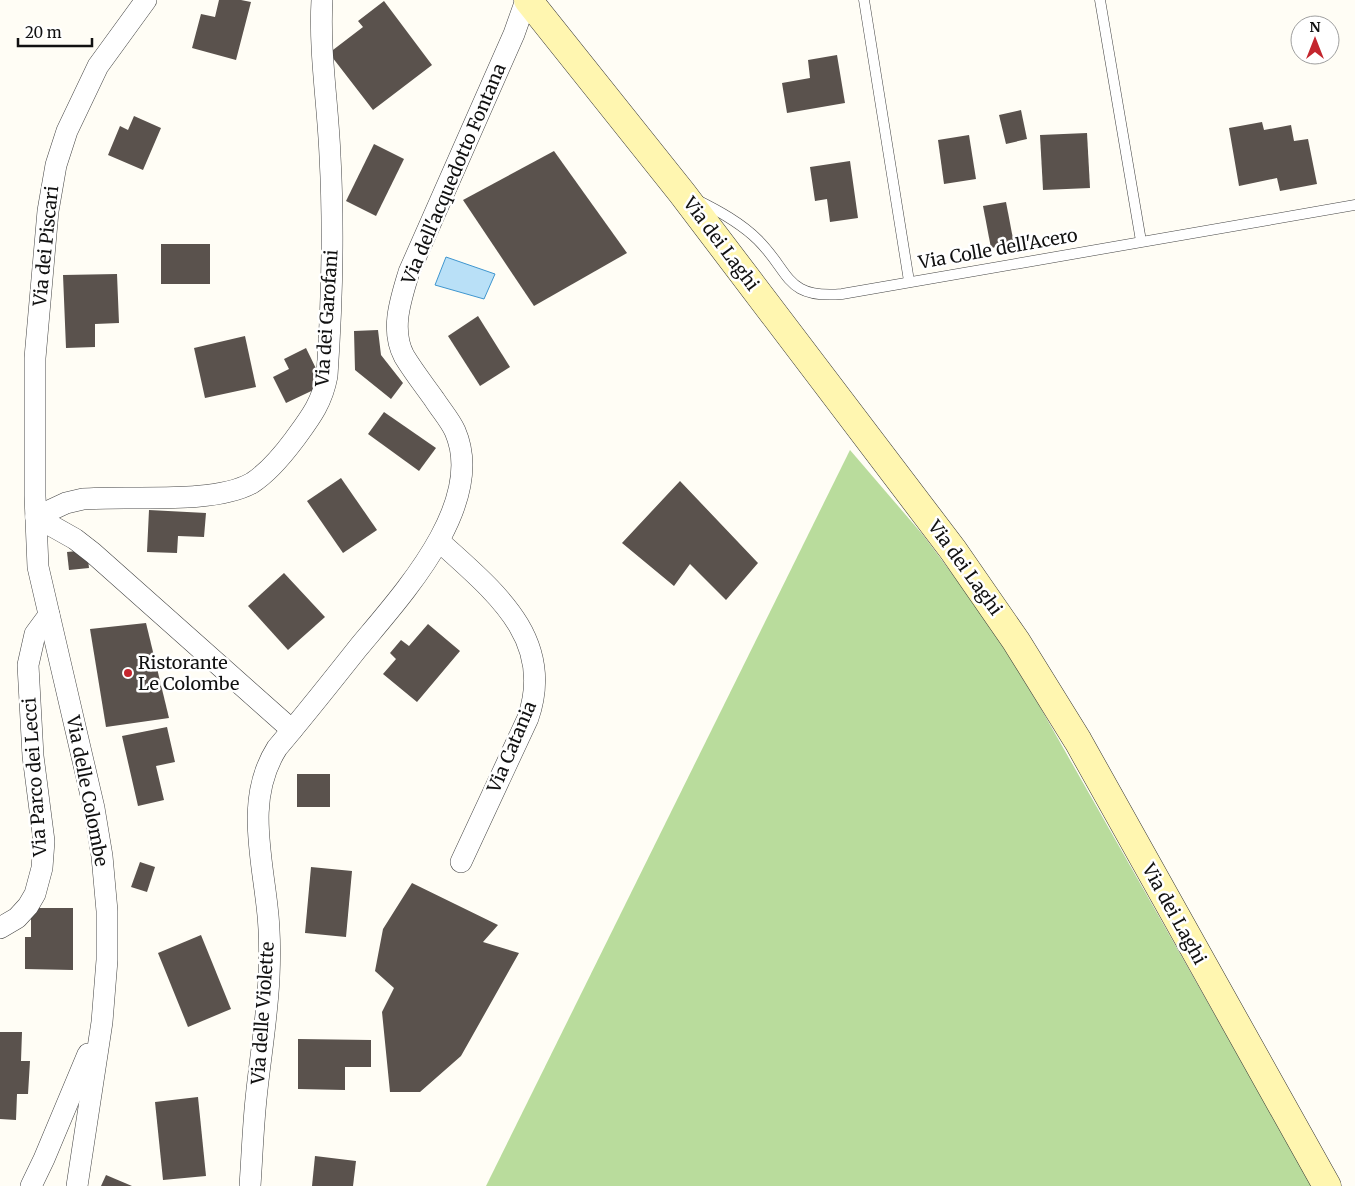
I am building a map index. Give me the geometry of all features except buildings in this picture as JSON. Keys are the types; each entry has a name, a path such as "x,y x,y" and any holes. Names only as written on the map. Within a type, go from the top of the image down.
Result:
{"main road":[{"name":"Via dei Laghi","path":"527,0 682,193 953,550 1021,648 1078,741 1327,1186"}],"street":[{"name":"Via dei Piscari","path":"36,517 35,358 44,236 52,183 66,131 88,84 102,60 146,0"},
{"name":"Via dei Garofani","path":"36,517 66,503 83,499 194,496 238,488 251,483 274,465 315,412 323,394 327,376 332,269 330,154 322,0"},
{"path":"322,26 336,0"},
{"name":"Via dell'acquedotto Fontana","path":"292,730 418,574 439,541 458,495 462,471 461,453 454,428 404,355 398,332 398,311 409,272 514,34 527,0"},
{"name":"Via delle Colombe","path":"36,517 38,566 89,782 102,856 107,911 107,960 102,1022 77,1186"},
{"path":"36,517 75,538 93,552 292,730"},
{"name":"Via Catania","path":"439,541 492,590 510,611 532,657 535,683 528,718 461,862"},
{"name":"Via Parco dei Lecci","path":"0,928 17,918 28,906 35,894 42,868 44,841 33,756 28,665 35,634 49,615"},
{"name":"Via delle Violette","path":"250,1186 269,959 268,910 258,834 258,808 261,787 267,767 277,748 292,730"},
{"path":"31,1186 102,1022"}],"lane":[{"path":"864,0 909,281"},
{"path":"1100,0 1141,242"},
{"name":"Via Colle dell'Acero","path":"682,193 723,213 747,230 765,248 786,278 801,290 820,295 842,294 1355,205"}],"green space":[{"path":"850,450 923,535 991,627 1040,707 1312,1186 486,1186"}],"water":[{"path":"446,257 495,274 484,299 435,285"}],"place":[{"name":"Ristorante Le Colombe","path":"128,673"}]}
